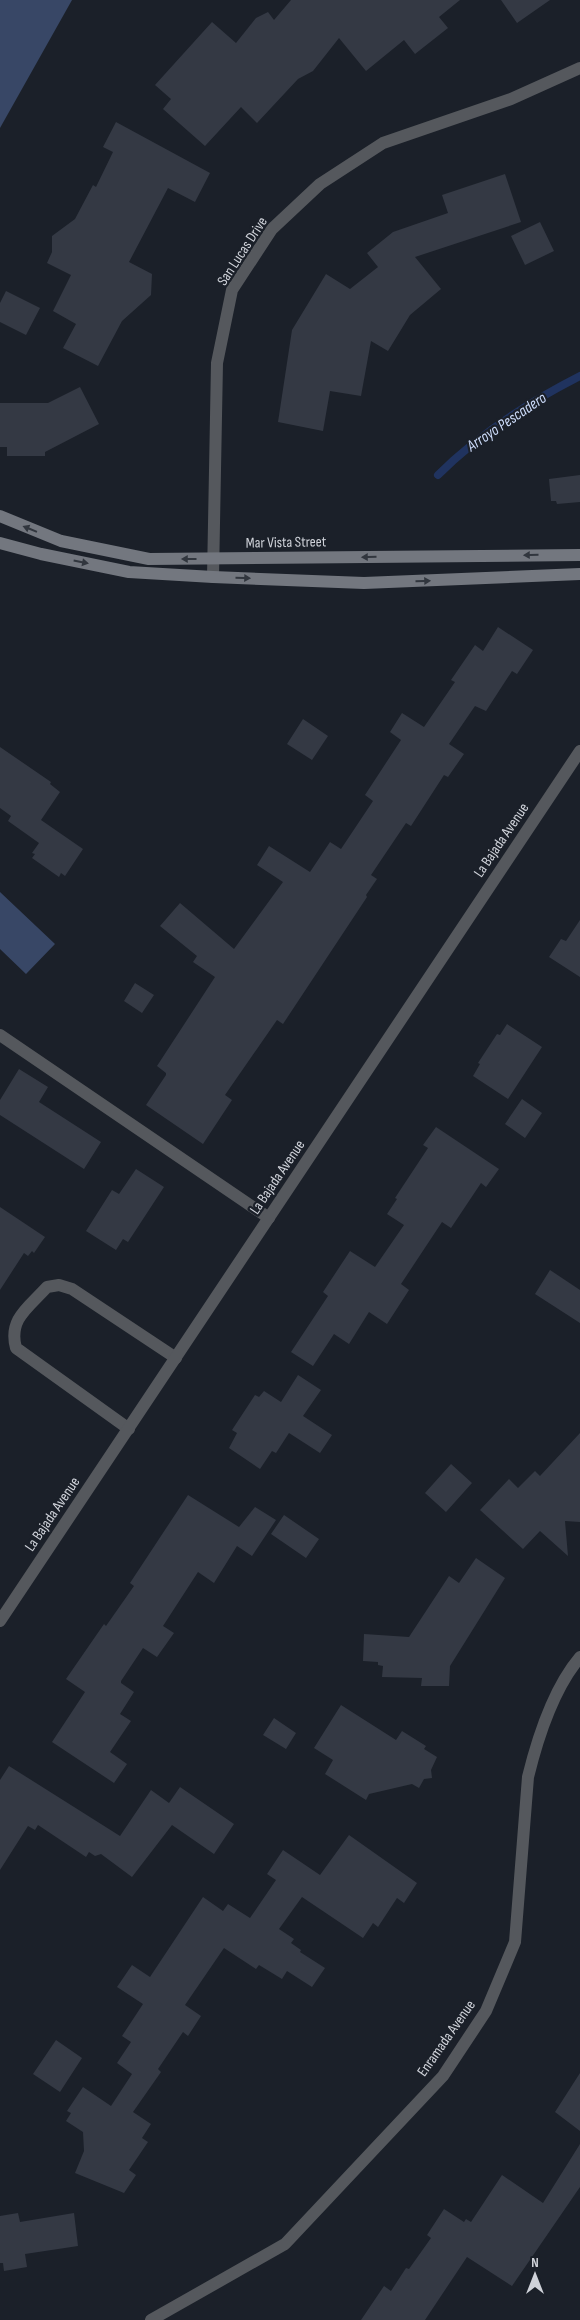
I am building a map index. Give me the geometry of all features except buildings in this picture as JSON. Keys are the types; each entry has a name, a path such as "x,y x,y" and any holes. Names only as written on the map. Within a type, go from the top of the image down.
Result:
{"street":[{"name":"San Lucas Drive","path":"213,577 216,363 232,290 272,229 320,184 383,144 511,100 580,68"},
{"name":"Mar Vista Street","path":"0,516 61,541 149,559 580,556"},
{"path":"0,542 42,554 129,572 213,577 364,583 580,574"},
{"name":"La Bajada Avenue","path":"0,1621 580,751"},
{"path":"0,1035 269,1218"},
{"path":"129,1428 16,1348 13,1336 14,1325 47,1286 59,1285 72,1289 176,1358"},
{"name":"Enramada Avenue","path":"151,2320 285,2244 443,2076 486,2012 515,1942 528,1777 534,1750 567,1672 580,1657"}],"shaded area":[{"path":"0,0 72,0 0,128"},
{"path":"0,892 55,944 26,974 0,949"}],"waterway":[{"name":"Arroyo Pescadero","path":"438,475 470,446 505,420 580,376"}]}
